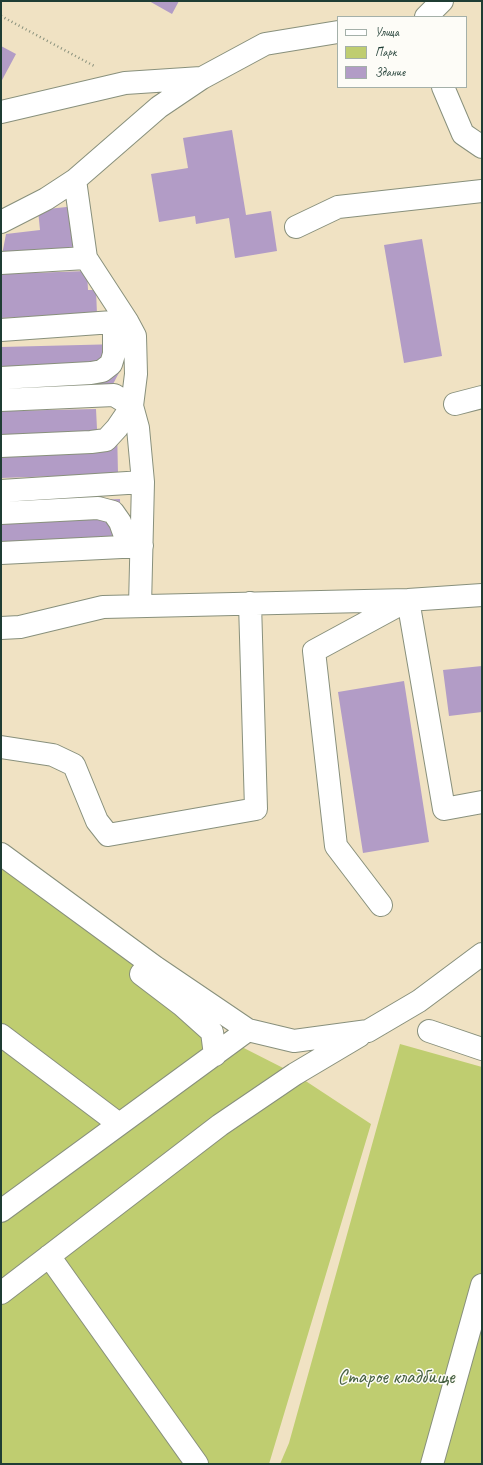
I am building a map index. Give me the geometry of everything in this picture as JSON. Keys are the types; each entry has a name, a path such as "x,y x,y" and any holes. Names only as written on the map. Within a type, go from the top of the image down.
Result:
{"street":[{"path":"427,16 442,1"},
{"path":"1,222 46,199 75,180 159,107 202,78 266,44 337,32"},
{"path":"1,112 125,83 202,78"},
{"path":"443,88 463,134 482,147"},
{"path":"75,180 86,258 121,322 134,336 136,374 132,406 138,428 143,482 135,546 140,606"},
{"path":"296,227 338,207 482,191"},
{"path":"1,263 86,258"},
{"path":"1,330 121,322"},
{"path":"1,378 91,373 102,371 111,364 121,322"},
{"path":"1,400 114,395 132,406"},
{"path":"455,404 482,397"},
{"path":"1,446 106,440 132,406"},
{"path":"1,491 143,482"},
{"path":"1,513 98,508 113,512 135,546"},
{"path":"1,553 135,546"},
{"path":"1,628 20,627 103,607 408,600 482,596"},
{"path":"408,600 444,809 482,802"},
{"path":"381,905 336,846 314,651 408,600"},
{"path":"1,747 53,755 74,765 97,821 108,835 256,809 250,603"},
{"path":"1,854 156,967 248,1030 294,1041 368,1031"},
{"path":"1,865 183,1006 212,1032 215,1054"},
{"path":"1,1293 220,1125 295,1074 419,1001 482,954"},
{"path":"3,1205 119,1124 248,1030"},
{"path":"428,1031 482,1049"},
{"path":"1,1035 119,1124"},
{"path":"49,1256 197,1464"},
{"path":"432,1464 482,1285"}],"path":[{"path":"1,16 125,83"}],"green space":[{"path":"1,859 171,988 232,1042 295,1074 371,1124 269,1464 1,1464"},
{"name":"Старое кладбище","path":"400,1044 482,1067 482,1464 280,1464 289,1443"}],"building":[{"path":"149,1 179,1 172,14"},
{"path":"1,46 16,54 1,82"},
{"path":"232,130 246,215 271,211 277,251 235,258 229,218 196,224 195,216 159,222 151,174 188,168 183,138"},
{"path":"76,206 81,247 2,255 6,234 40,230 38,210"},
{"path":"422,239 442,356 404,363 384,245"},
{"path":"87,271 88,290 96,290 97,314 1,318 1,274"},
{"path":"121,344 122,367 112,386 1,389 1,347"},
{"path":"96,409 97,429 117,428 118,474 1,478 1,411"},
{"path":"120,499 121,553 1,556 1,503"},
{"path":"482,666 482,712 449,716 443,670"},
{"path":"404,681 429,842 363,853 338,692"}]}
